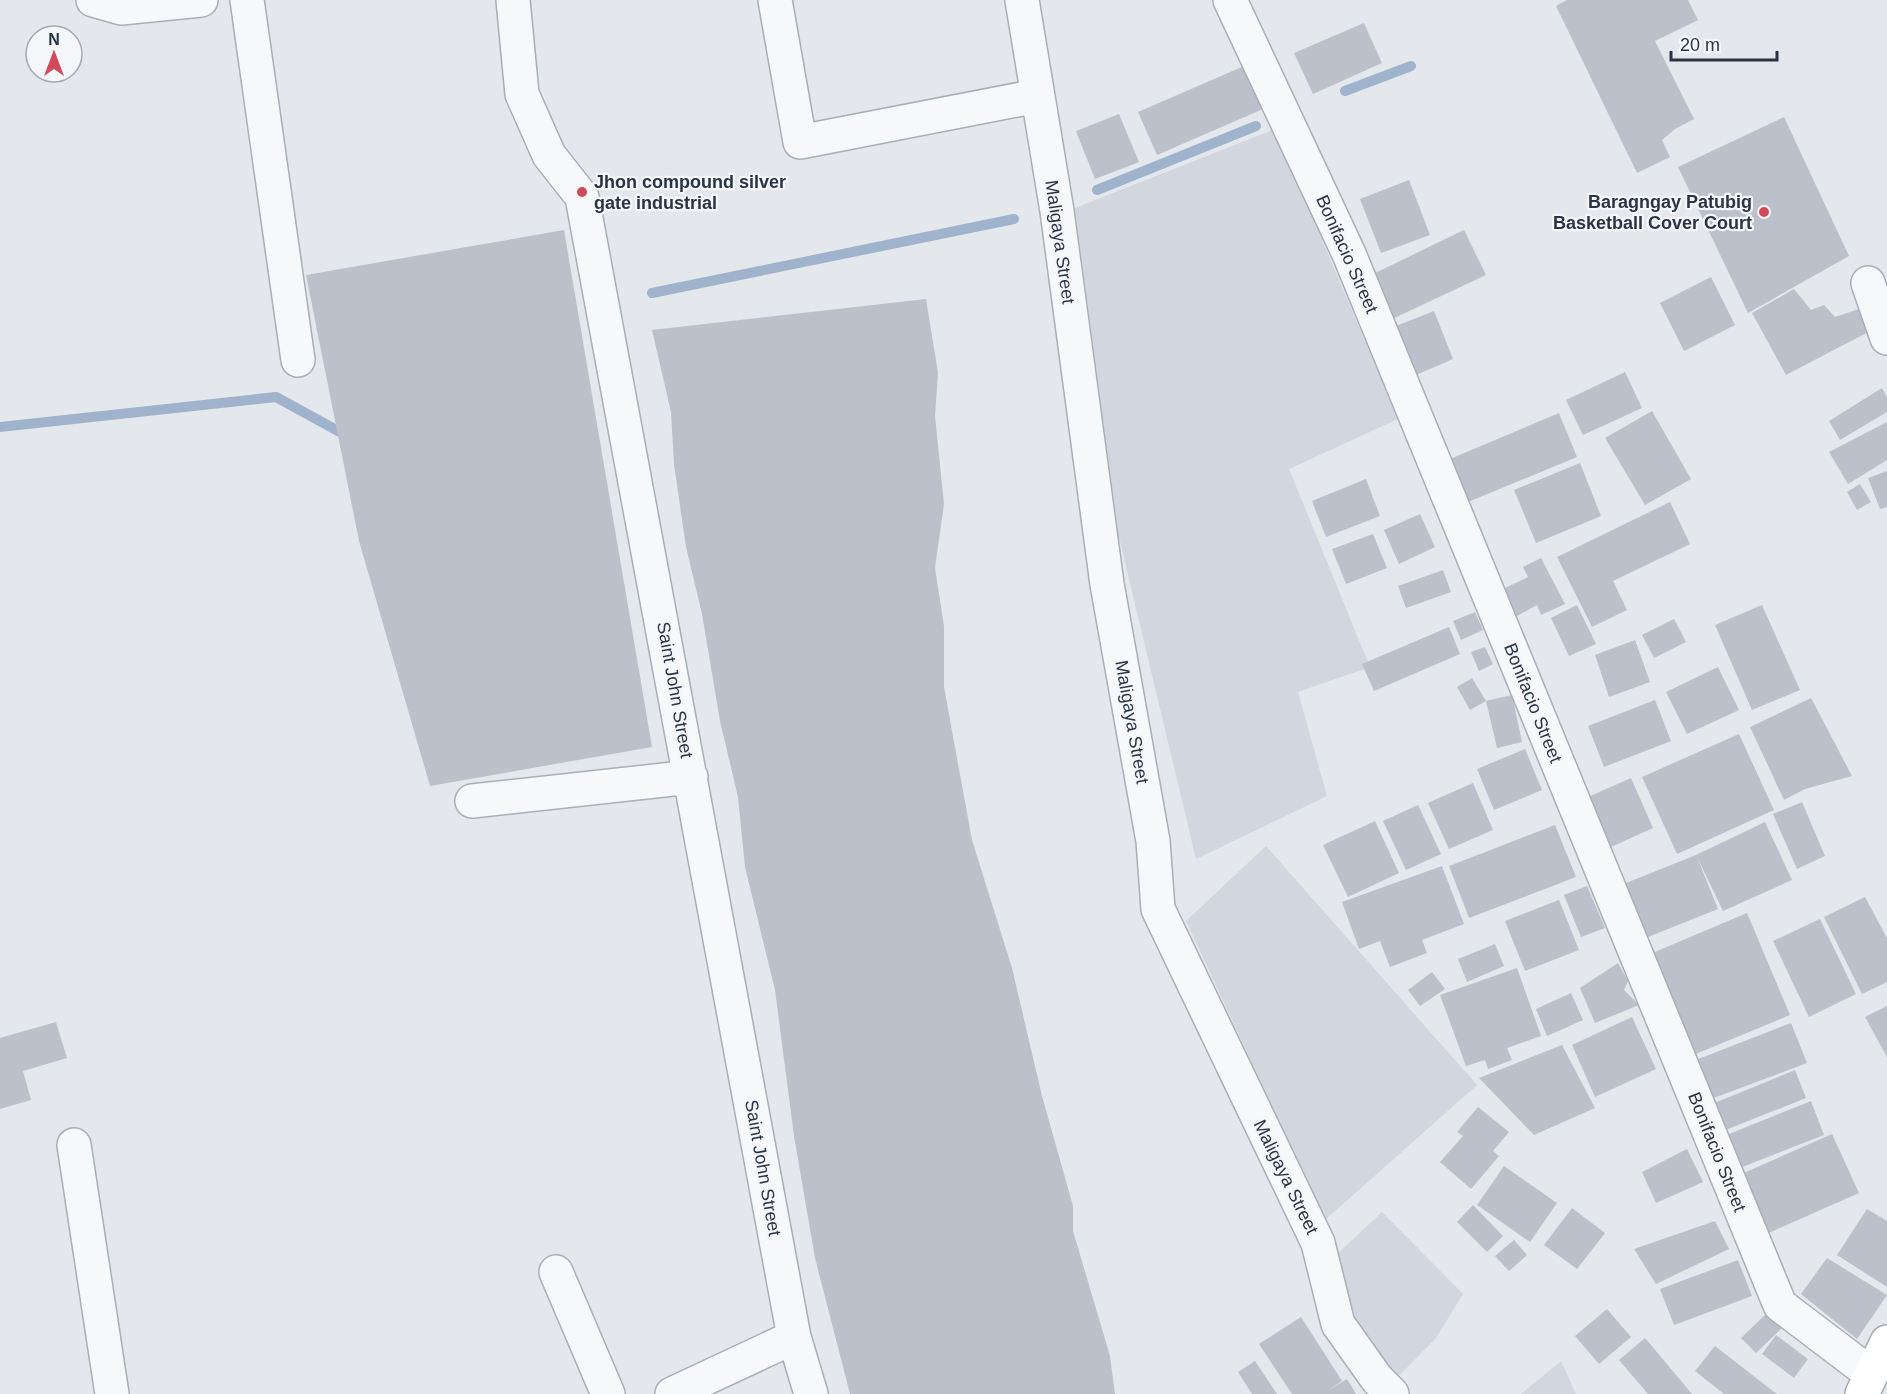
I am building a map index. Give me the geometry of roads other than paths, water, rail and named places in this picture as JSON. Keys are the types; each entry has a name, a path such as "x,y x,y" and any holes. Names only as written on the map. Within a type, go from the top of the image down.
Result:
{"street":[{"path":"93,0 121,8 201,0"},
{"path":"248,0 298,360"},
{"name":"Saint John Street","path":"513,0 522,94 549,155 582,197 794,1336 811,1394"},
{"path":"775,0 800,142 1037,96"},
{"name":"Maligaya Street","path":"1022,0 1057,211 1107,584 1153,842 1158,909 1318,1243 1338,1324 1377,1380 1392,1394"},
{"name":"Bonifacio Street","path":"1230,0 1349,254 1780,1305 1878,1364"},
{"path":"1868,283 1887,338"},
{"path":"472,801 691,777"},
{"path":"74,1145 112,1394"},
{"path":"556,1272 608,1394"},
{"path":"672,1394 794,1336"}],"waterway":[{"path":"1345,91 1411,66"},
{"path":"1097,190 1256,126"},
{"path":"652,293 1014,219"},
{"path":"0,427 276,397 340,432 349,429"}],"place":[{"name":"Jhon compound silver gate industrial","path":"582,192"},
{"name":"Baragngay Patubig Basketball Cover Court","path":"1764,212"}]}
